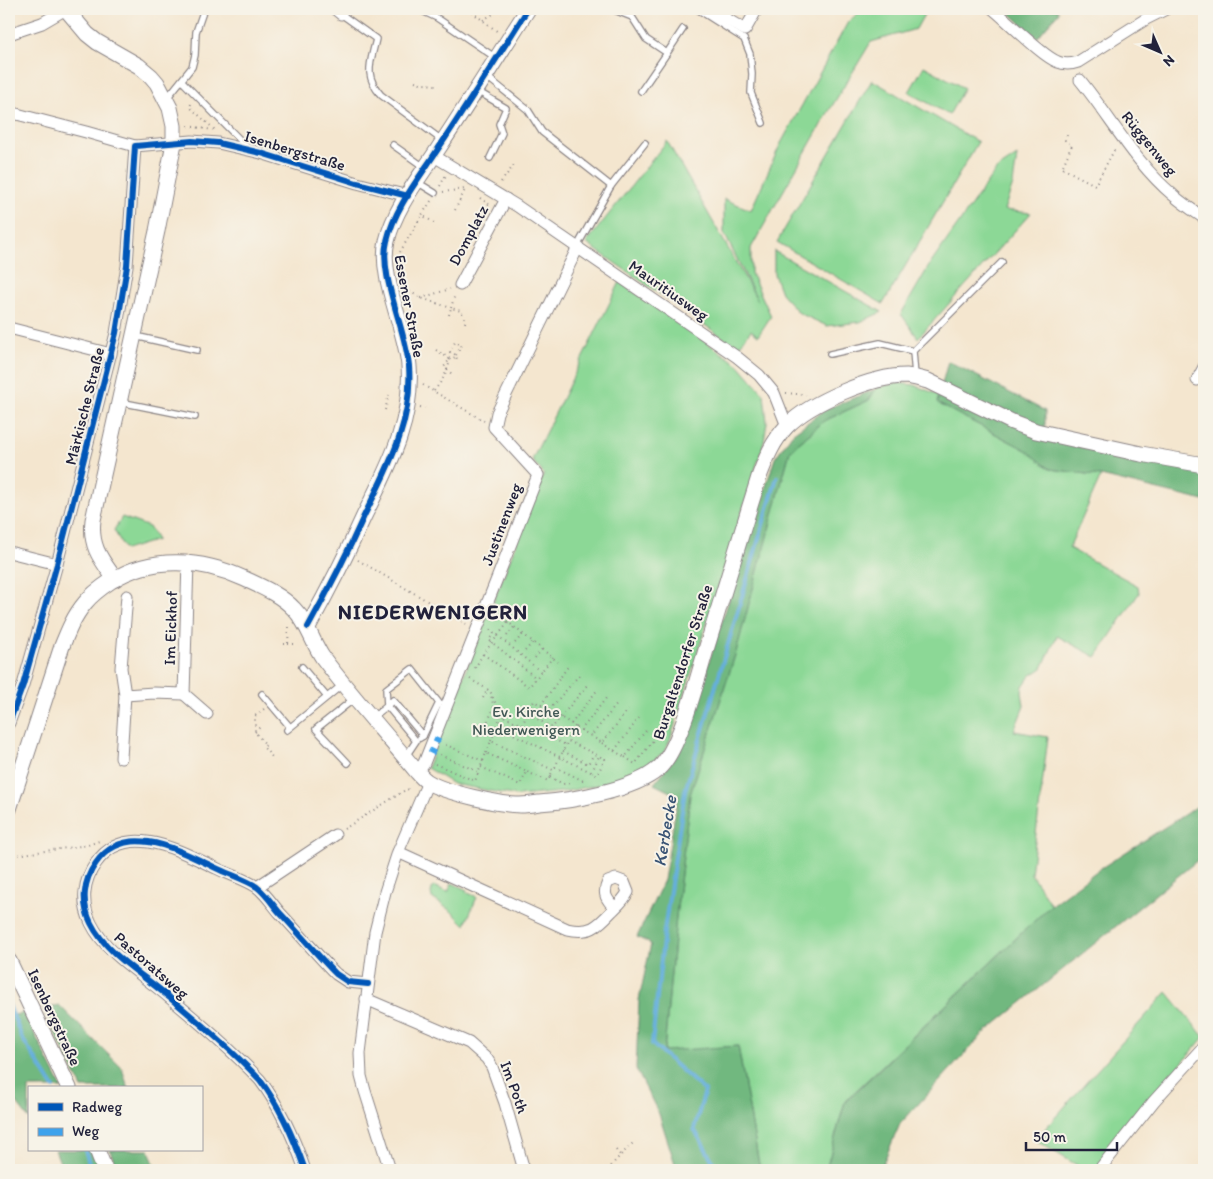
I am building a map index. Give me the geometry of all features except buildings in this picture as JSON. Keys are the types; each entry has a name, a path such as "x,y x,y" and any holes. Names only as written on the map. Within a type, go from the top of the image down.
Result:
{"main road":[{"path":"9,809 72,622 85,602 115,578 96,551 92,526 159,222 174,143 173,120 166,99 157,83 145,71 87,34 66,9"},
{"name":"Essener Straße","path":"308,628 347,553 398,445 404,426 408,404 409,377 406,350 388,277 385,254 388,234 429,162 528,9"},
{"name":"Burgaltendorfer Straße","path":"115,578 131,570 157,563 188,562 234,574 267,589 295,609 308,628 321,655 405,758 422,783 505,803 519,805 553,802 619,788 645,779 659,768 674,748 689,706 765,462 776,440 787,426 810,409 830,398 868,382 898,376 916,378 928,381 1012,422 1036,431 1141,454 1204,465"},
{"name":"Isenbergstraße","path":"9,961 68,1086"},
{"path":"98,1152 105,1170"}],"street":[{"path":"9,34 42,23 66,9"},
{"path":"710,9 745,30 757,9"},
{"path":"994,9 1042,52 1058,62 1073,64 1146,19 1166,9"},
{"name":"Rüggenweg","path":"1080,80 1122,137 1166,189 1204,218"},
{"path":"9,112 135,146 174,143"},
{"name":"Isenbergstraße","path":"174,143 207,141 249,150 357,183 408,196"},
{"name":"Märkische Straße","path":"9,722 13,703 57,564 111,354 127,266 135,146"},
{"name":"Domplatz","path":"429,162 472,179 508,200 499,212 457,290"},
{"name":"Mauritiusweg","path":"508,200 737,357 758,375 774,393 787,426"},
{"path":"494,427 497,413 578,248"},
{"path":"9,328 111,354"},
{"path":"1197,380 1204,367"},
{"name":"Justinenweg","path":"390,1170 361,1076 360,1053 375,932 385,892 422,783 424,763 538,475 494,427"},
{"path":"9,552 57,564"},
{"name":"Im Eickhof","path":"184,694 188,562"},
{"path":"120,758 125,695 121,668 127,596"},
{"path":"125,695 154,693 184,694 207,714"},
{"path":"257,887 336,835"},
{"name":"Pastoratsweg","path":"305,1170 286,1122 270,1093 260,1080 170,998 105,943 91,923 84,903 86,884 92,868 114,846 134,841 144,841 176,849 257,887 336,974 348,982 368,984"},
{"path":"398,852 567,929 580,931 594,928 615,908"},
{"name":"Im Poth","path":"366,999 469,1043 487,1059 492,1067 505,1103 524,1170"},
{"path":"1100,1170 1154,1101 1204,1046"}],"lane":[{"path":"166,99 192,67 196,32 204,9"},
{"path":"418,9 437,18 496,58"},
{"path":"612,9 632,17 646,39 667,53"},
{"path":"697,9 744,39 750,54 751,93 763,123"},
{"path":"338,12 376,39 369,73 375,88 381,95 443,141"},
{"path":"641,90 683,29"},
{"path":"485,75 528,110 542,132 611,186"},
{"path":"182,81 249,150"},
{"path":"475,90 506,108 499,124 502,132 490,158"},
{"path":"578,248 580,241 611,186 645,143"},
{"path":"393,145 429,162"},
{"path":"417,182 435,193"},
{"path":"916,378 914,351 1002,262"},
{"path":"134,336 197,350"},
{"path":"830,354 880,343 914,351"},
{"path":"120,402 195,417"},
{"path":"302,667 328,697"},
{"path":"405,758 416,741 423,736 439,704 412,669 386,689 386,706 416,741"},
{"path":"262,694 288,728 343,684"},
{"path":"348,763 316,729 355,698"},
{"path":"372,718 393,700 423,736"}],"path":[{"path":"468,9 508,40"},
{"path":"483,20 495,13"},
{"path":"415,81 436,85"},
{"path":"173,120 216,130"},
{"path":"1067,135 1065,140 1072,145 1062,168 1095,186 1122,137"},
{"path":"494,192 514,165"},
{"path":"455,210 472,179"},
{"path":"435,193 466,189"},
{"path":"479,198 499,212"},
{"path":"422,215 388,277 421,298 461,312 466,320 464,325"},
{"path":"421,298 457,290"},
{"path":"449,316 457,290"},
{"path":"455,342 462,345 457,356 450,352 455,342"},
{"path":"436,350 450,359"},
{"path":"452,374 447,372 444,367 450,359 463,355"},
{"path":"434,392 451,367 450,359"},
{"path":"409,377 494,427"},
{"path":"385,410 389,395"},
{"path":"347,553 494,633 540,672"},
{"path":"288,644 289,620 295,609"},
{"path":"503,618 558,662"},
{"path":"474,670 483,654 508,622"},
{"path":"507,636 514,627"},
{"path":"494,633 489,640 536,678"},
{"path":"516,643 523,634"},
{"path":"525,651 533,642"},
{"path":"284,644 296,644"},
{"path":"535,658 542,649"},
{"path":"483,654 529,687 553,657"},
{"path":"541,705 570,665"},
{"path":"460,673 489,690 501,715 566,745"},
{"path":"550,710 581,673"},
{"path":"551,728 588,684"},
{"path":"571,724 598,689"},
{"path":"483,698 489,690"},
{"path":"478,736 480,737 494,708 489,690"},
{"path":"581,730 607,698"},
{"path":"522,725 534,701 635,764 655,738"},
{"path":"591,736 618,702"},
{"path":"602,743 628,710"},
{"path":"254,732 256,716 261,714"},
{"path":"497,726 597,775 604,759 528,714"},
{"path":"432,763 475,781 501,715"},
{"path":"614,751 639,718"},
{"path":"254,732 262,725"},
{"path":"486,753 548,781 575,726"},
{"path":"625,757 648,728"},
{"path":"254,732 267,745 264,747 274,758"},
{"path":"491,741 553,770"},
{"path":"440,742 483,761"},
{"path":"563,751 588,764"},
{"path":"435,753 478,772"},
{"path":"586,770 594,753"},
{"path":"592,773 599,756"},
{"path":"481,767 520,785 527,772"},
{"path":"555,767 584,780"},
{"path":"550,777 564,784 572,783"},
{"path":"336,835 407,789 422,783"},
{"path":"9,856 88,844 104,839"},
{"path":"608,1170 634,1142"},
{"path":"616,1150 620,1155"}],"green space":[{"path":"863,9 927,9 916,29 871,42 826,116 751,248 751,273 771,316 758,336 751,330 738,348 586,243 667,141 758,301 724,233 724,199 751,210 780,145 848,22"},
{"path":"1005,9 1057,9 1059,12 1037,38"},
{"path":"924,66 964,88 949,115 909,92"},
{"path":"872,80 978,142 883,304 777,242"},
{"path":"1017,156 1013,184 1004,210 1031,213 918,338 901,314 929,266 996,170"},
{"path":"774,251 882,312 860,322 827,326 799,313 781,293 774,274"},
{"name":"Ev. Kirche Niederwenigern","path":"620,282 739,365 764,394 767,422 764,442 670,740 664,752 640,771 613,782 562,792 518,796 453,784 427,768 544,474 532,460"},
{"path":"948,361 1045,411 1045,440 1204,471 1204,501 1101,476 1050,469 1026,450 937,403"},
{"path":"896,383 914,385 939,395 937,403 1026,450 1050,469 1101,476 1069,548 1138,586 1139,593 1096,657 1057,636 1042,668 1030,676 1023,686 1024,706 1014,731 1048,737 1031,874 1051,905 845,1101 826,1170 760,1170 738,1046 664,1052 676,917 690,795 736,652 790,451 824,421 869,400 876,388"},
{"path":"876,389 869,400 824,421 790,451 736,652 690,795 676,917 664,1051 738,1046 760,1170 677,1170 659,1114 636,1069 639,1000 651,944 637,937 664,880 678,796 654,784 680,751 775,458 792,434 826,409"},
{"path":"122,517 149,527 157,540 125,550 114,530"},
{"path":"1204,802 1204,855 983,1034 900,1124 880,1170 826,1170 845,1102 1051,905 1098,870"},
{"path":"452,883 477,897 465,925 451,911 432,898 433,886 448,892"},
{"path":"1167,992 1204,1037 1132,1122 1096,1170 1085,1170 1035,1140"},
{"path":"59,1005 122,1068 127,1086 81,1086 43,1009"},
{"path":"24,1013 61,1086 28,1086 28,1118 9,1093 9,1016"},
{"path":"56,1152 93,1152 101,1170 63,1170"},
{"path":"111,1152 150,1152 153,1161 160,1170 117,1170"}],"waterway":[{"name":"Kerbecke","path":"718,1170 694,1129 705,1091 652,1044 664,931 685,791 777,477"},
{"path":"9,1005 22,1038 53,1086"},
{"path":"86,1152 91,1170"}],"marked path":[{"path":"434,739 440,742"},
{"path":"429,750 435,753"}],"cycle path":[{"path":"308,627 344,558 390,462 403,426 407,407 409,387 407,351 386,270 385,255 391,228 402,204 528,9"},
{"path":"9,723 23,685 57,564 116,333 127,266 135,146 192,141 218,143 261,153 357,183 408,196"},
{"path":"305,1170 286,1124 260,1080 205,1028 106,945 91,923 86,908 85,892 88,877 96,863 108,850 122,843 138,841 154,843 186,854 257,887 336,974 348,982 368,984"}],"district":[{"name":"NIEDERWENIGERN","path":"433,612"}]}
